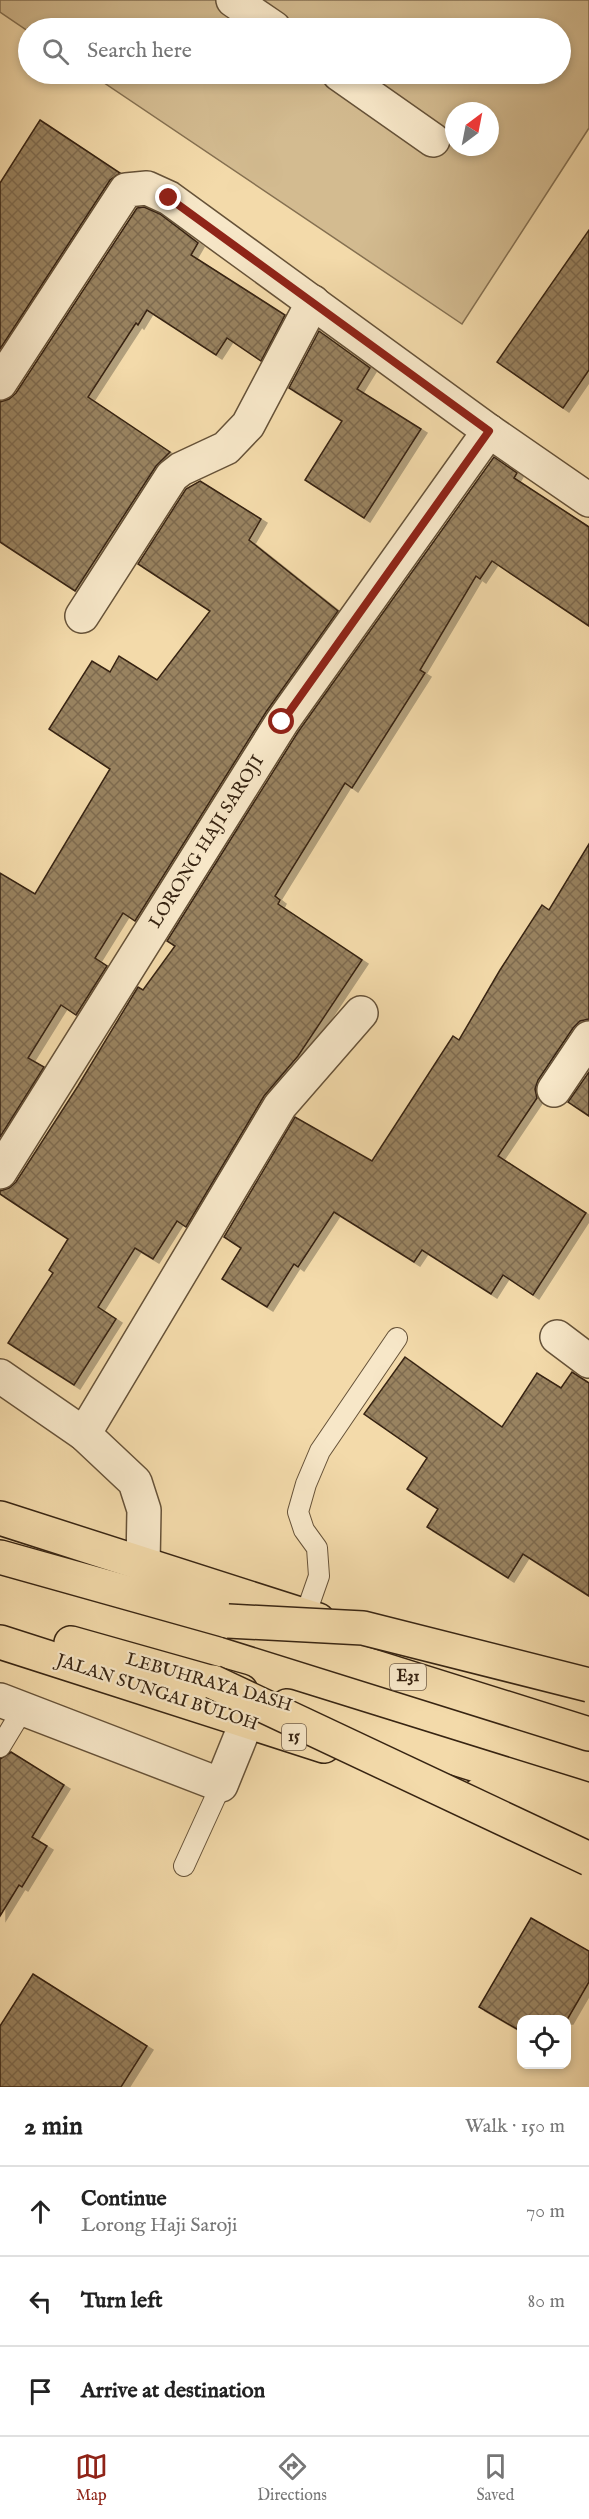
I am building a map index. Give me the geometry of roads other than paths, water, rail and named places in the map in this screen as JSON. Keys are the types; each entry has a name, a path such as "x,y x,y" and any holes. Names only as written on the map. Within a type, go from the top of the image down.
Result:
{"highway":[{"path":"0,1518 304,1616 589,1702"},
{"name":"E31","path":"0,1557 228,1621 589,1734"},
{"path":"228,1621 363,1628 589,1685"},
{"name":"LEBUHRAYA DASH","path":"0,1623 213,1682 589,1800"},
{"name":"JALAN SUNGAI BULOH","path":"0,1642 589,1830"},
{"path":"213,1682 589,1859"}],"street":[{"path":"233,0 259,18"},
{"path":"353,84 433,140"},
{"path":"0,383 126,190 147,188 169,198 489,431 589,500"},
{"path":"82,616 172,476 181,469 226,448 248,425 313,302"},
{"name":"LORONG HAJI SAROJI","path":"0,1173 282,722 489,431"},
{"path":"84,1434 280,1106 361,1013"},
{"path":"554,1090 589,1038"},
{"path":"557,1337 589,1361"},
{"path":"0,1376 84,1434 135,1482 144,1510 143,1564"},
{"path":"12,1704 222,1785 247,1721"}],"lane":[{"path":"304,1616 319,1576 317,1548 304,1530 298,1512 306,1484 320,1451 398,1338"},
{"path":"0,1748 12,1704"},
{"path":"184,1866 222,1785"}]}
